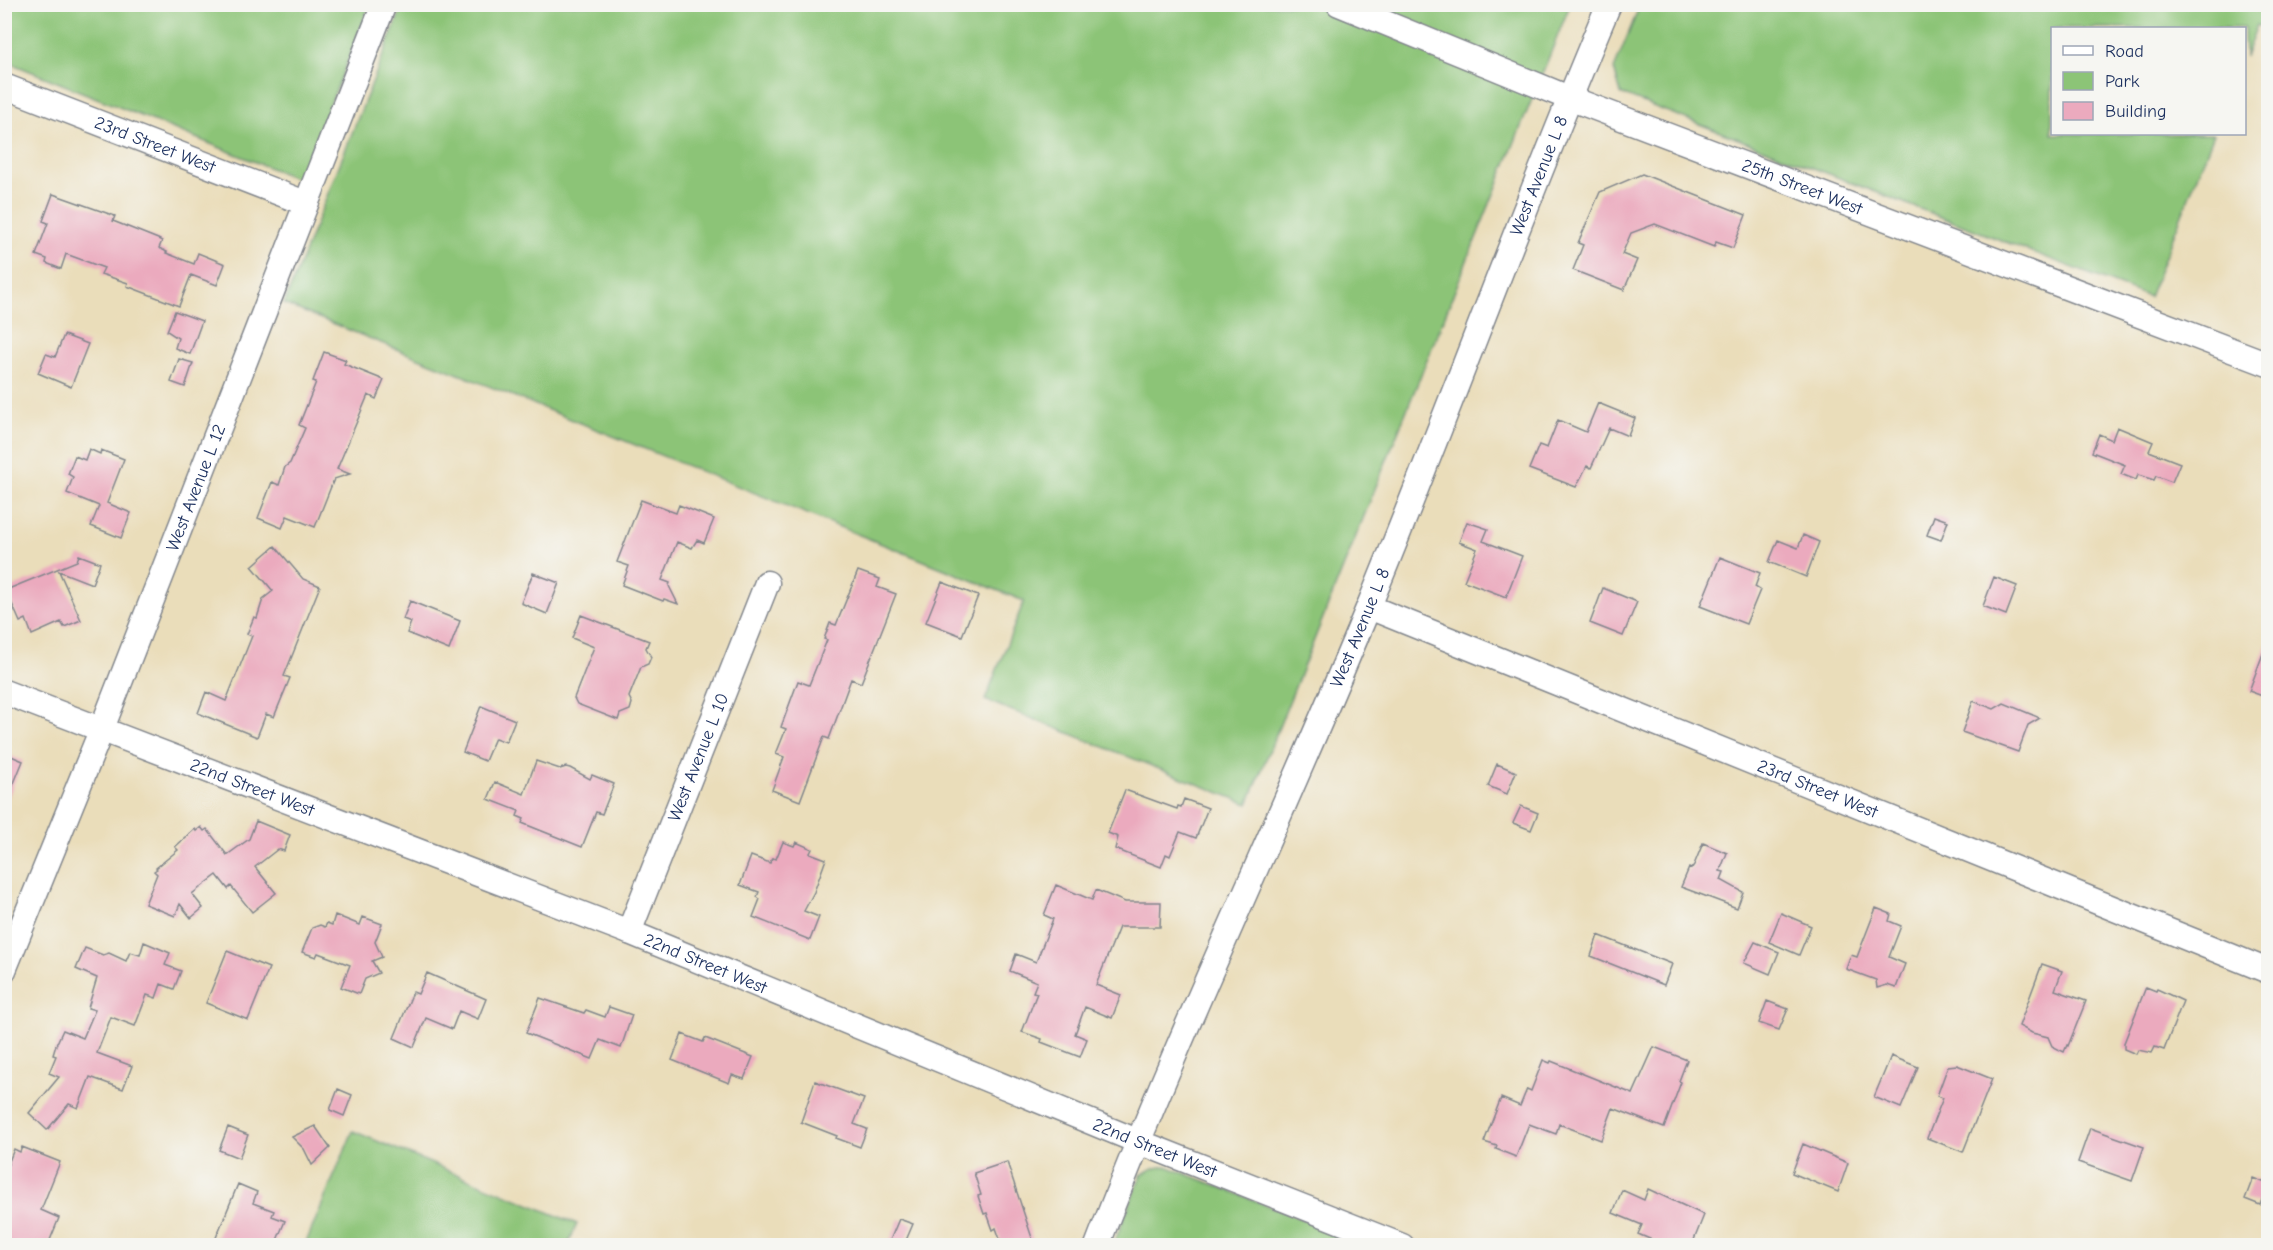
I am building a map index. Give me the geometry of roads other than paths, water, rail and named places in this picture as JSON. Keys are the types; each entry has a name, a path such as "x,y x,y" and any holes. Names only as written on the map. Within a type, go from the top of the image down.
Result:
{"street":[{"name":"West Avenue L 12","path":"4,970 101,730 384,4"},
{"name":"25th Street West","path":"1339,4 1569,98 2268,364"},
{"name":"West Avenue L 8","path":"1096,1245 1137,1141 1369,607 1569,98 1609,4"},
{"name":"23rd Street West","path":"4,86 305,202"},
{"name":"West Avenue L 10","path":"629,932 767,583"},
{"name":"23rd Street West","path":"1369,607 2268,971"},
{"name":"22nd Street West","path":"4,692 629,932 1137,1141 1402,1245"}]}
